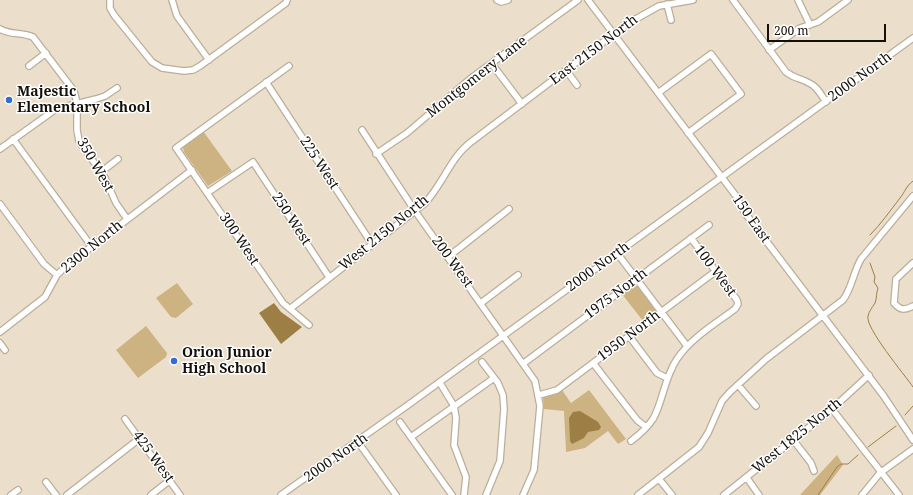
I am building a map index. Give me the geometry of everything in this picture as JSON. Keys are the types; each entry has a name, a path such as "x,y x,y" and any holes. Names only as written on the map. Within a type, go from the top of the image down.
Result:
{"street":[{"path":"110,0 110,8 114,15 152,62 162,68 184,71 193,70 208,60 286,3 287,0"},
{"path":"172,0 177,16 208,60"},
{"path":"499,1 508,0"},
{"name":"Montgomery Lane","path":"376,154 406,133 462,86 578,0"},
{"name":"150 East","path":"588,0 736,196 745,213 868,375 913,440"},
{"name":"East 2150 North","path":"522,104 614,33 650,10 668,4 693,0"},
{"path":"733,0 786,72 794,78 809,83 826,102"},
{"path":"798,0 810,24"},
{"path":"769,50 800,28 818,22 848,0"},
{"path":"668,4 671,20"},
{"name":"350 West","path":"0,29 12,33 26,34 33,37 71,86 77,103 76,130 79,141 101,172 116,203 127,219"},
{"name":"2000 North","path":"281,495 440,383 913,38"},
{"path":"29,66 46,53"},
{"path":"658,93 711,54 741,94 688,133"},
{"path":"492,64 522,104"},
{"path":"266,82 289,66"},
{"path":"566,70 577,85"},
{"name":"300 West","path":"266,82 176,148 283,303 291,308 309,325"},
{"name":"225 West","path":"266,82 372,244"},
{"path":"0,149 56,109 104,96 117,88"},
{"name":"West 2150 North","path":"291,308 415,211 436,191 455,158 465,147 522,104"},
{"name":"200 West","path":"362,130 376,154 415,211 481,302 535,381 540,406 534,470 523,495"},
{"path":"14,139 92,247"},
{"path":"101,172 118,159"},
{"name":"250 West","path":"207,193 253,162 330,277"},
{"name":"2300 North","path":"0,332 46,297 57,275 127,219 192,170"},
{"path":"638,495 699,447 706,437 722,402 738,385 766,359 823,317 843,300 847,295 855,269 861,259 913,196"},
{"path":"0,204 44,264 57,275"},
{"path":"448,257 509,209"},
{"name":"1975 North","path":"524,363 709,225"},
{"name":"100 West","path":"687,346 735,309 738,304 737,300 691,238"},
{"path":"617,253 687,346 676,360 667,378 654,418 631,441"},
{"path":"913,263 896,279 894,303 899,308 904,310 913,306"},
{"name":"1950 North","path":"539,395 557,390 716,271"},
{"path":"481,302 518,275"},
{"path":"629,336 657,373 667,378"},
{"path":"0,343 5,350"},
{"path":"482,362 494,378 503,395 504,423 500,461 486,495"},
{"path":"593,363 636,420 646,427"},
{"name":"West 1825 North","path":"724,495 794,441 832,409 868,375"},
{"path":"411,437 494,378"},
{"path":"440,383 454,406 456,418 454,436 455,451 466,476 464,495"},
{"path":"738,385 756,406"},
{"path":"832,409 880,473 899,495"},
{"name":"425 West","path":"125,419 180,495"},
{"path":"400,422 452,495"},
{"path":"67,495 139,439"},
{"path":"794,441 814,471"},
{"path":"358,442 396,495"},
{"path":"862,495 880,473 913,448"},
{"path":"747,478 759,495"},
{"path":"659,479 672,495"},
{"path":"151,495 170,480"},
{"path":"46,482 56,495"},
{"path":"11,495 18,490"}],"shaded area":[{"path":"203,131 232,171 208,186 184,152 183,148 186,143"},
{"path":"177,283 193,304 176,318 171,317 156,298"},
{"path":"634,285 637,285 655,310 655,313 643,321 622,294"},
{"path":"274,303 281,312 302,327 281,344 259,313"},
{"path":"146,326 167,353 166,357 138,378 116,350"},
{"path":"562,390 571,403 589,390 626,439 618,444 608,431 585,448 566,452 564,411 544,409 543,397 556,394"},
{"path":"580,411 598,422 601,427 599,430 588,432 584,438 572,444 570,441 569,418 573,412"},
{"path":"837,455 843,465 820,495 800,495"}],"waterway":[{"path":"870,235 882,222 913,181"},
{"path":"870,263 875,277 874,282 878,288 876,301 868,314 869,322 886,352 913,387"},
{"path":"905,415 913,406"},
{"path":"868,447 896,426"},
{"path":"818,495 837,467 841,464 848,464 858,455"}],"place":[{"name":"Majestic Elementary School","path":"9,100"},
{"name":"Orion Junior High School","path":"174,361"}]}
